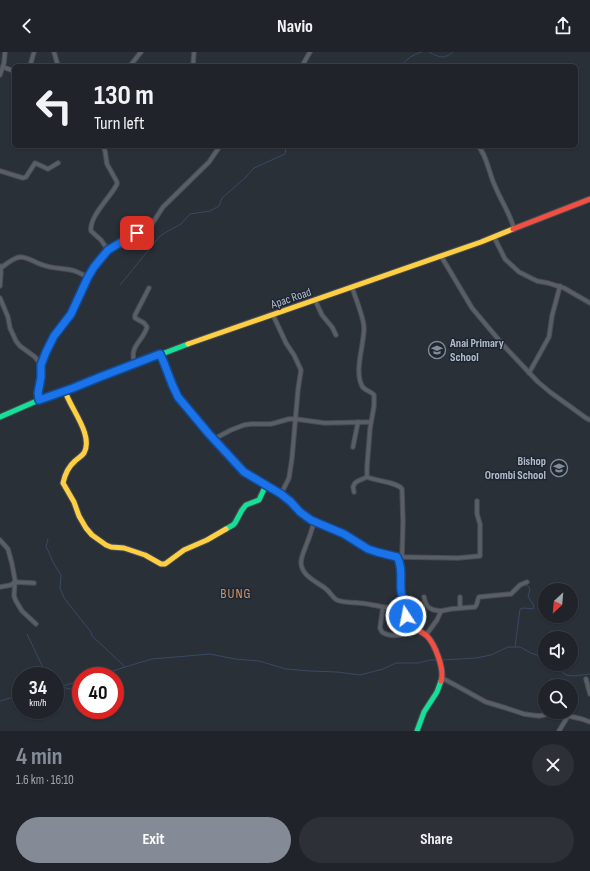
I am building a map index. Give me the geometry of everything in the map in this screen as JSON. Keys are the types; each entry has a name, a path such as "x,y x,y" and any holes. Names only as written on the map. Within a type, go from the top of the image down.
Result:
{"street":[{"path":"0,75 5,52"},
{"path":"31,64 34,52"},
{"path":"54,52 57,64"},
{"path":"132,64 141,52"},
{"path":"192,64 194,52"},
{"path":"303,64 310,52"},
{"path":"2,67 12,70"},
{"path":"104,148 107,164 117,184 99,209 90,229 108,250"},
{"path":"39,400 38,393 41,377 41,365 46,352 54,336 71,314 94,267 108,250 152,224 163,207 209,162 219,148"},
{"path":"480,148 483,152 494,186 512,220 514,229"},
{"path":"0,171 23,178 26,177 35,164 48,169 58,163"},
{"name":"Apac Road","path":"0,417 39,400 160,354 494,237 590,199"},
{"path":"494,237 505,259 519,272 537,281 560,286 590,303"},
{"path":"441,256 472,308 504,346 529,373 550,392 590,420"},
{"path":"0,286 0,267 18,257 27,258 50,267 71,270 88,277"},
{"path":"529,373 549,337 552,316 560,286"},
{"path":"352,287 363,319 364,327 359,362 361,384 365,390 374,395 367,476"},
{"path":"135,364 133,353 147,327 144,323 135,318 135,315 149,288"},
{"path":"0,298 2,307 16,341 20,346 35,357 41,365"},
{"path":"315,300 322,315 332,327 336,335"},
{"path":"273,314 286,343 301,368 289,478 281,494"},
{"path":"160,354 178,397 244,472 250,477 281,494 300,512 314,522 344,534 368,549 399,557 458,558 480,556 480,524 477,501"},
{"path":"65,391 69,402 83,427 86,448 83,454 75,461 64,475 63,483 86,528 92,535 106,545 124,548 145,555 161,564 165,564 184,550 207,540 233,525 245,506 259,500 266,485"},
{"path":"214,439 244,425 271,424 282,420 295,419 325,423 371,422"},
{"path":"352,447 358,422"},
{"path":"354,492 353,487 355,483 367,476"},
{"path":"367,476 374,480 398,485 402,489 403,522 399,560 401,570 401,589 405,608 408,620 412,627 426,635 431,641 440,662 442,678 437,692 424,710 417,731"},
{"path":"314,522 302,555 301,563 302,568 308,576 328,590 337,600 343,602 361,603 397,609 405,608"},
{"path":"0,540 8,549 14,570 14,596 16,601 22,611 36,624"},
{"path":"0,587 11,585 15,582 34,582"},
{"path":"424,597 429,608 441,611 475,607 480,597 511,594 527,582"},
{"path":"460,597 460,608"},
{"path":"383,607 380,628 382,632 392,636 402,635"},
{"path":"426,635 437,620 441,611"},
{"path":"442,678 486,702 524,714 538,716"},
{"path":"586,679 590,694"},
{"path":"578,718 589,720"},
{"path":"559,731 566,719"}],"waterway":[{"path":"403,64 410,57 422,52"},
{"path":"429,52 441,57 450,55 453,52"},
{"path":"120,285 160,236 181,224 190,214 210,211 219,206 222,198 254,168 285,154 286,148"},
{"path":"48,539 46,546 61,575 60,588 64,598 91,632 92,636 124,667"},
{"path":"515,647 520,609 533,609 534,606 528,596 530,590 529,587 526,585"},
{"path":"27,634 43,667"},
{"path":"442,660 476,658 491,655 508,647 520,647 538,656"},
{"path":"125,667 152,659 210,654 235,659 259,661 286,669 360,675 383,669 396,663 418,663 437,660"},
{"path":"561,671 566,675 573,676 590,674"},
{"path":"64,686 72,683"},
{"path":"64,688 72,690"},
{"path":"0,701 12,698"}],"traffic: fast":[{"path":"0,417 39,400 188,344"},
{"path":"226,529 235,523 246,505 259,500 266,485"},
{"path":"417,731 424,712 437,692 441,681"}],"traffic: slow":[{"path":"188,344 481,242 513,229"},
{"path":"160,354 178,397 209,434 244,473 282,495"},
{"path":"65,391 84,430 86,446 84,453 69,468 63,483 74,502 79,516 92,535 111,547 124,548 145,555 161,564 165,564 184,550 207,540 226,529"}],"traffic: jam":[{"path":"513,229 590,199"},
{"path":"282,495 311,520 344,534 377,553 397,557 400,564 401,587 407,617 410,623 427,636 433,645 442,670 441,681"}],"place":[{"name":"Anai Primary School","path":"437,350"},
{"name":"Bishop Orombi School","path":"559,468"}],"district":[{"name":"BUNG","path":"236,593"}],"route":[{"path":"137,233 108,250 88,277 77,304 61,329 54,336 46,352 41,365 41,377 38,393 39,400 160,354 178,397 240,469 250,477 288,498 300,512 321,526 344,534 368,549 397,557 401,570 401,589 406,616"}]}
